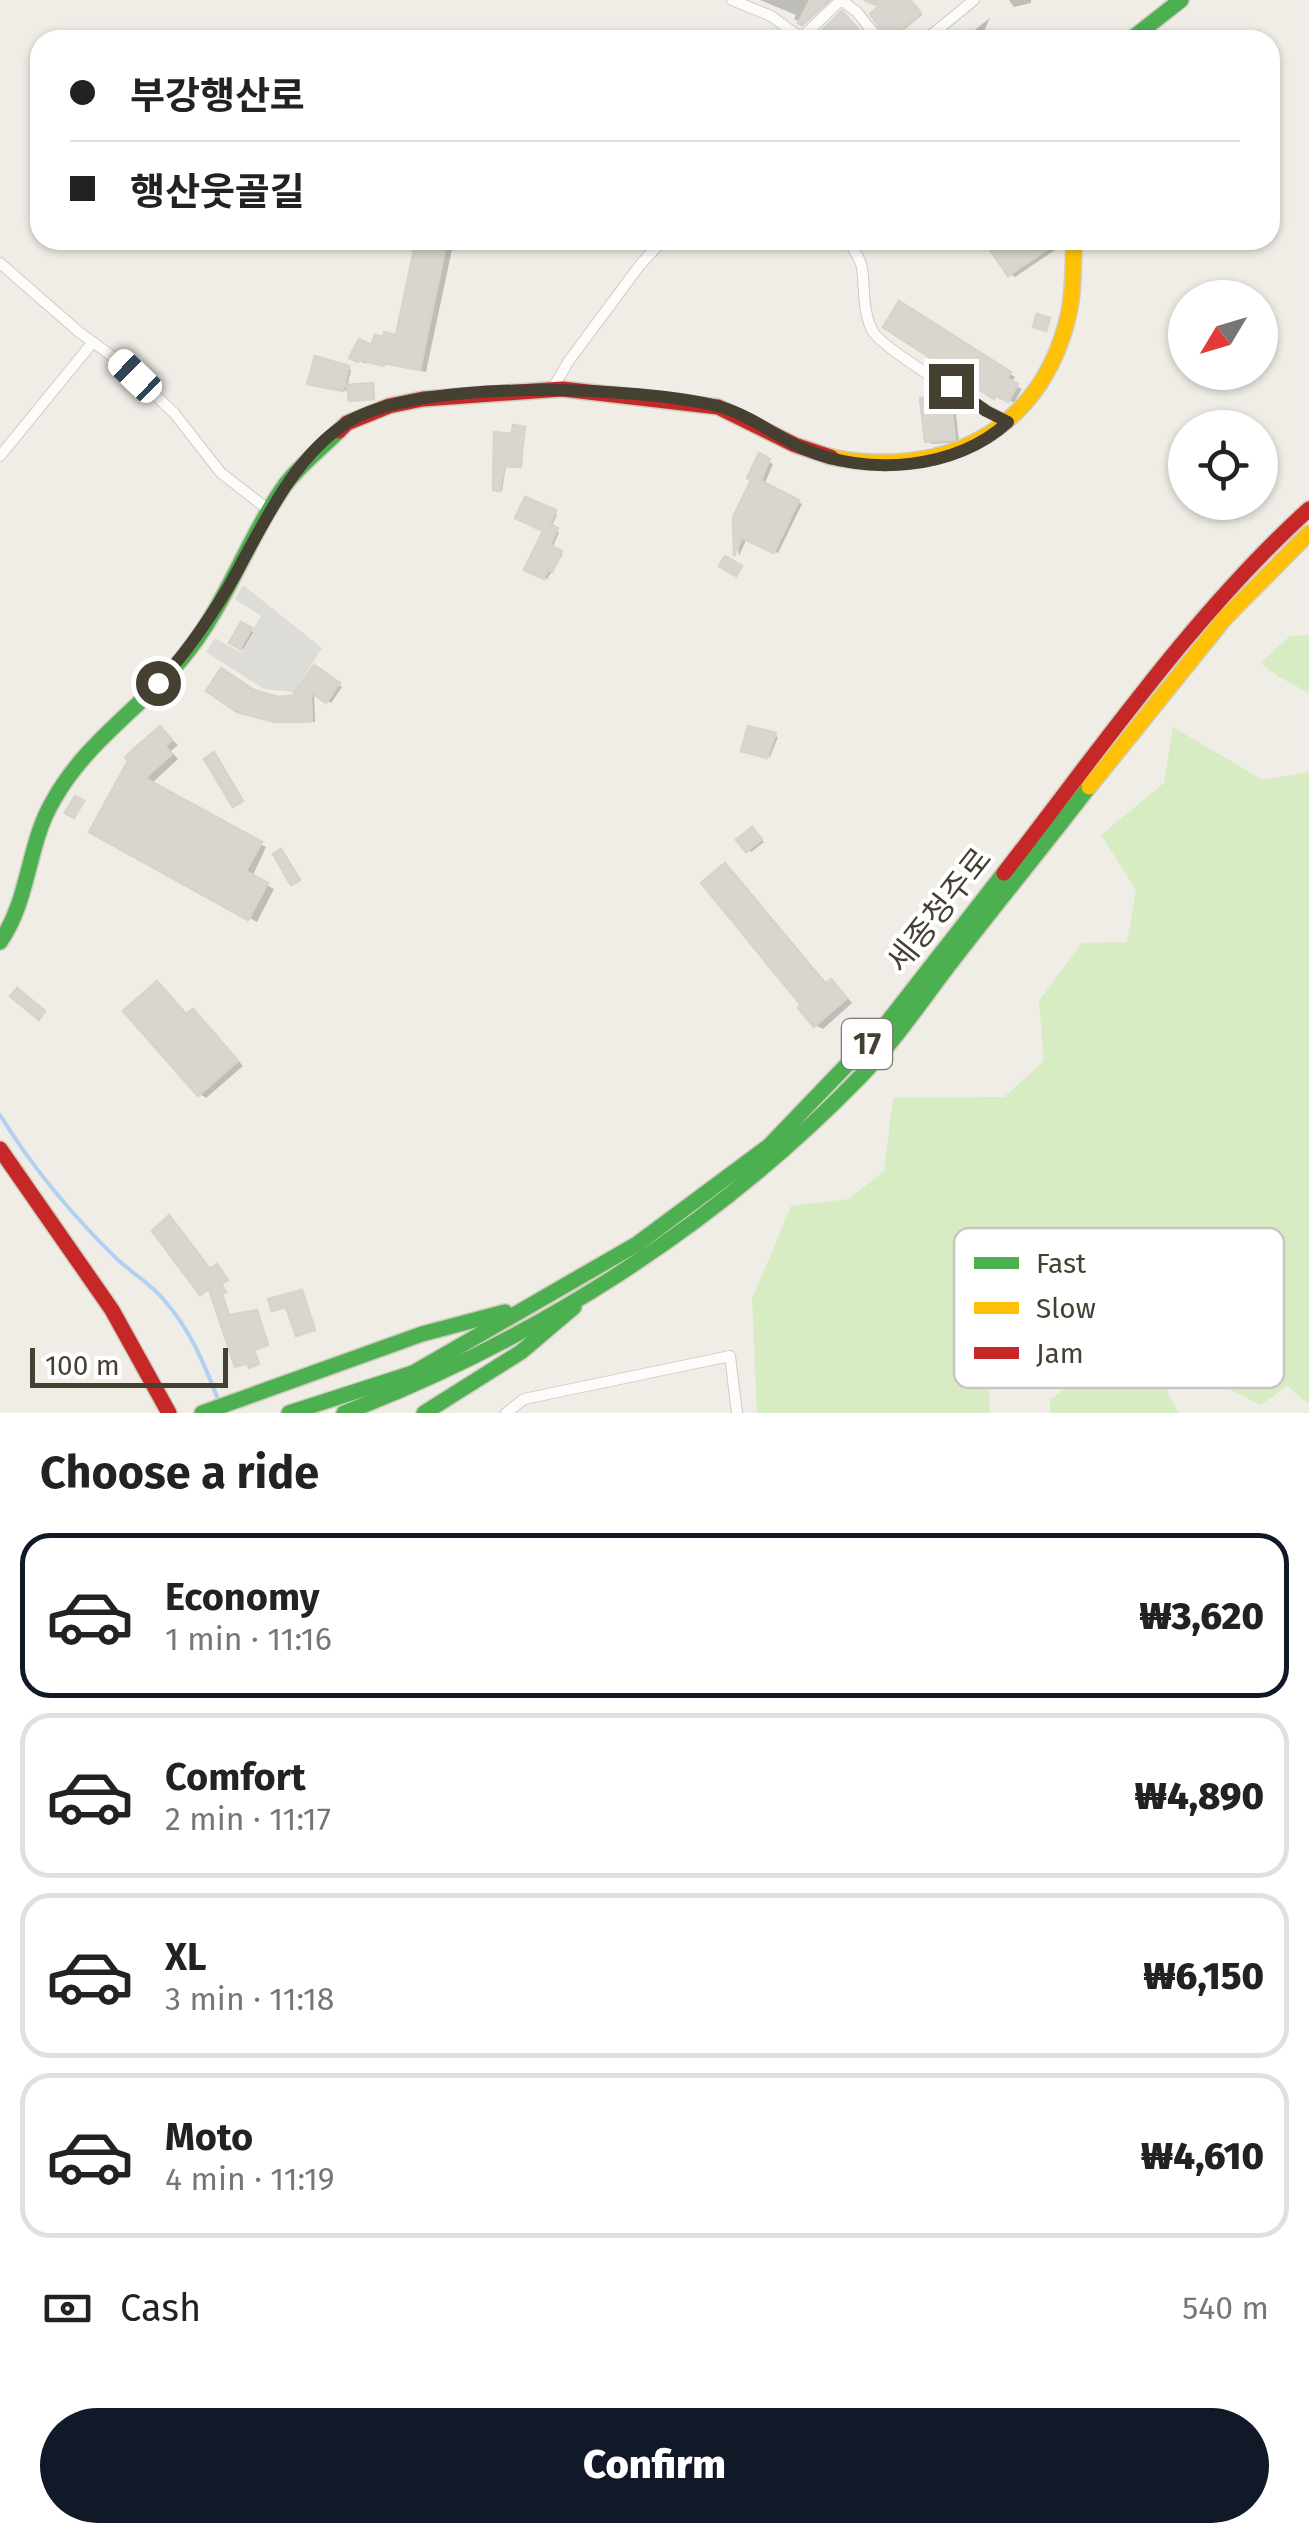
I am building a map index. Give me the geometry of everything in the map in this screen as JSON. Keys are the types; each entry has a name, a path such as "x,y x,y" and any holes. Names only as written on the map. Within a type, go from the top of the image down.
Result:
{"main road":[{"path":"1143,30 1181,0"},
{"path":"0,942 22,900 51,803 90,747 180,660 229,585 286,484 331,436 364,414 423,398 552,390 644,396 718,406 820,455 912,464 942,458 971,449 993,436 1026,402 1058,349 1072,292 1074,250"},
{"name":"세종청주로","path":"289,1413 413,1372 637,1244 769,1146 886,1024 1167,664 1277,538 1309,508"},
{"name":"세종청주로","path":"344,1413 387,1398 507,1340 592,1289 760,1171 862,1076 1173,678 1278,560 1309,533"},
{"path":"0,1149 104,1296 152,1376 169,1413"},
{"path":"424,1413 485,1378 544,1337 592,1289"},
{"path":"202,1413 422,1334 529,1306"}],"street":[{"path":"732,0 771,16 791,30"},
{"path":"938,30 974,0"},
{"path":"812,30 840,1 857,12 871,30"},
{"path":"552,390 568,362 654,250"},
{"path":"855,250 863,272 861,294 872,333 892,352 1008,422"},
{"path":"0,263 120,362 174,413 221,473 270,511"},
{"path":"0,456 92,342"},
{"path":"506,1413 524,1399 730,1356 737,1413"}],"green space":[{"path":"1309,635 1309,693 1260,663 1290,636"},
{"path":"1173,727 1263,780 1309,772 1309,1404 1287,1386 1261,1405 1228,1388 1284,1388 1284,1228 954,1228 954,1388 989,1388 990,1413 757,1413 752,1299 791,1206 849,1199 884,1171 893,1098 1004,1097 1044,1061 1039,1001 1082,943 1127,942 1136,890 1101,835 1164,783"},
{"path":"1066,1388 1169,1388 1179,1413 1050,1413 1050,1400"}],"shaded area":[{"path":"243,585 322,648 294,692 264,689 206,652 215,638 240,652 261,616 235,599"}],"building":[{"path":"810,0 828,0 802,25 798,23"},
{"path":"864,0 910,0 921,13 901,30 881,30 870,14 879,6"},
{"path":"842,11 859,30 822,30"},
{"path":"414,250 445,250 420,370 349,358 359,339 371,345 375,335 396,335"},
{"path":"990,250 1046,250 1008,276"},
{"path":"899,301 1011,372 1007,378 1018,384 1008,402 996,395 994,399 883,327"},
{"path":"1037,314 1050,318 1046,331 1033,327"},
{"path":"315,356 349,366 343,391 307,384"},
{"path":"373,383 374,399 349,401 347,385"},
{"path":"945,395 951,399 955,440 925,442 920,398"},
{"path":"513,425 525,427 520,467 504,466 500,491 493,490 494,432 512,434"},
{"path":"759,453 770,459 761,481 799,500 774,553 742,538 734,556 733,517"},
{"path":"525,497 556,510 550,524 558,528 550,545 562,551 544,579 524,570 543,531 515,518"},
{"path":"725,556 742,566 736,576 719,566"},
{"path":"241,622 252,628 240,649 229,643"},
{"path":"314,665 340,683 326,703 311,692 312,721 275,722 237,712 206,691 221,668 254,690 278,697 292,696"},
{"path":"160,726 172,740 165,746 172,754 145,778 262,842 246,871 268,883 248,920 89,832 128,761 125,757"},
{"path":"748,726 776,733 767,758 741,751"},
{"path":"214,752 243,801 233,807 204,759"},
{"path":"75,796 84,801 74,818 65,813"},
{"path":"752,827 762,839 746,852 736,840"},
{"path":"281,849 300,880 291,885 273,854"},
{"path":"725,863 825,984 831,979 847,998 814,1027 798,1008 801,1005 701,883"},
{"path":"157,981 186,1014 193,1009 238,1061 198,1096 123,1011"},
{"path":"17,988 45,1011 39,1020 10,996"},
{"path":"169,1215 210,1269 217,1264 228,1280 221,1284 229,1315 257,1310 268,1345 254,1350 259,1364 235,1367 209,1289 200,1295 152,1231"},
{"path":"302,1290 315,1330 296,1336 286,1307 272,1311 268,1299"}],"waterway":[{"path":"0,1115 69,1208 173,1311 196,1348 219,1402"}],"traffic: fast":[{"path":"1143,30 1181,0"},
{"path":"0,942 17,908 44,818 66,780 196,641 285,485 339,431"},
{"path":"344,1413 486,1350 554,1313 620,1273 745,1182 872,1064 1089,787"},
{"path":"289,1413 413,1373 637,1244 769,1146 886,1024 1004,873"},
{"path":"424,1413 521,1352 574,1307"},
{"path":"202,1413 422,1334 505,1312"}],"traffic: slow":[{"path":"831,457 911,461 947,453 981,439 1010,418 1035,391 1054,357 1070,308 1074,250"},
{"path":"1089,787 1225,618 1309,533"}],"traffic: jam":[{"path":"339,431 347,423 389,406 423,399 562,389 718,407 795,445 831,457"},
{"path":"1004,873 1187,637 1309,509"},
{"path":"0,1149 112,1310 169,1413"}],"route":[{"path":"158,683 202,629 286,484 331,436 364,414 423,398 507,392 562,389 644,396 718,406 820,455 912,464 971,449 1008,422 951,386"}]}
